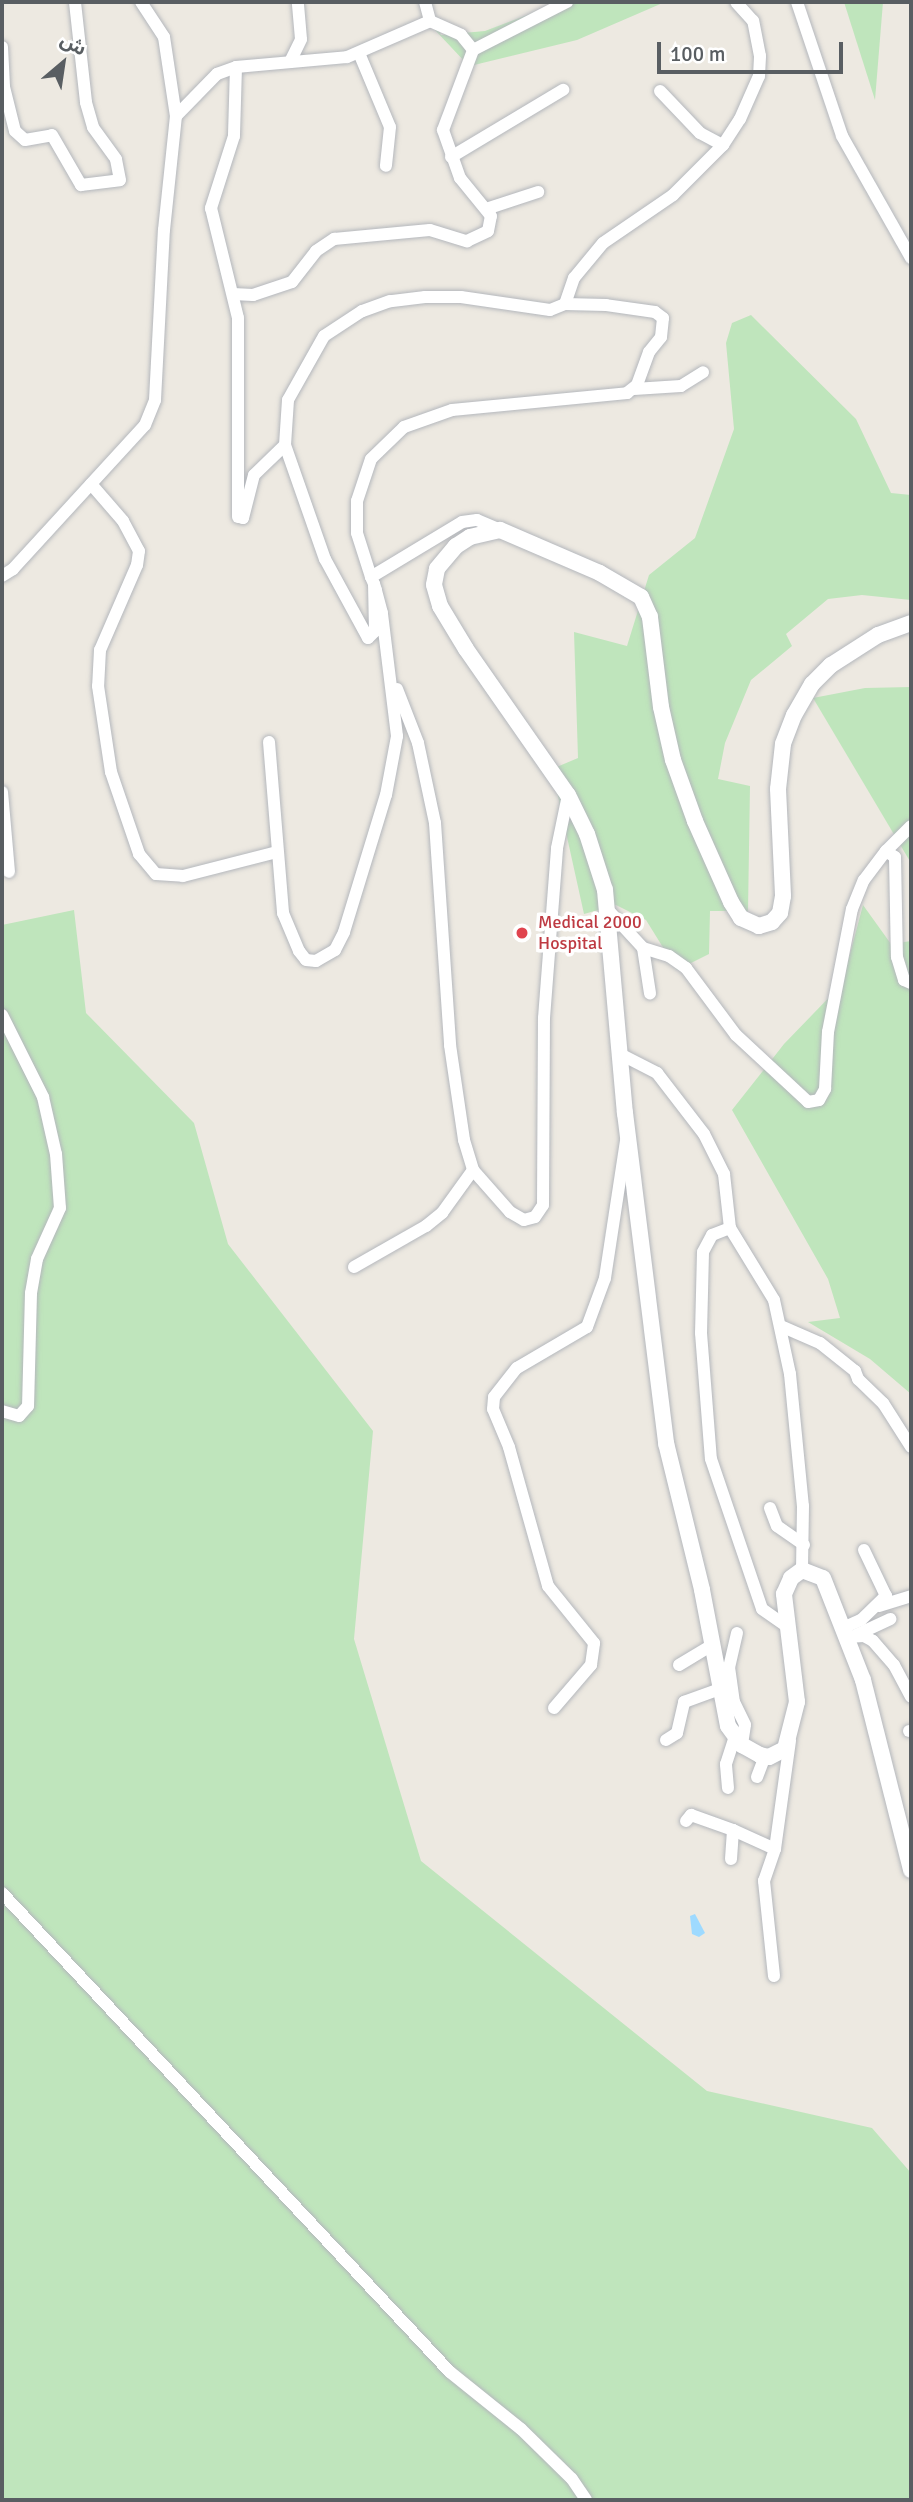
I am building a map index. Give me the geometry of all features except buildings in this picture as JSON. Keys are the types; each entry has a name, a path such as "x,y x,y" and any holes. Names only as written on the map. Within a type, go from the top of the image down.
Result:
{"street":[{"path":"2,47 4,88 15,131 25,140 52,135 81,185 120,180 116,159 93,127 86,102 75,2"},
{"path":"2,576 13,569 145,425 155,400 163,230 176,116 164,37 141,2"},
{"path":"290,62 301,39 298,2"},
{"path":"425,2 430,20 461,35 473,50"},
{"path":"233,295 253,295 292,282 316,251 341,238 401,236 430,230 467,241 493,225 486,209 464,185 451,157 443,130 473,50 567,2"},
{"path":"565,304 575,278 603,243 673,195 723,145 759,76 758,37 752,21 736,2"},
{"path":"797,2 842,136 911,258"},
{"path":"176,116 218,74 236,67 359,53 430,20"},
{"path":"359,53 390,127 386,166"},
{"path":"236,67 234,136 211,208 233,295 239,340 238,517 243,518 254,475 285,444"},
{"path":"451,157 563,90"},
{"path":"660,90 700,133 723,145"},
{"path":"486,209 538,192"},
{"path":"373,580 375,631 368,638 325,559 285,444 288,400 295,381 324,336 344,320 390,301 425,297 461,297 550,310 565,304 640,309 663,318 665,329 634,389"},
{"path":"269,742 279,890 289,933 306,960 324,959 344,932 394,761 397,736 392,680 373,580 358,533 357,501 371,459 390,437 426,417 452,410 620,395 634,389 681,386 703,372"},
{"path":"91,484 123,521 139,551 138,565 100,650 99,686 111,772 139,854 156,874 183,876 277,852"},
{"path":"373,580 462,522 477,520 600,573 641,597 650,617 661,707 673,760 695,821 731,902 741,918 759,926 772,922 780,913 783,895 778,789 783,744 794,715 812,684 831,665 878,635 911,623"},
{"path":"500,530 482,533 456,546 437,569 434,585 440,606 466,649 568,795 591,845 609,911 628,1133 666,1443 702,1590 719,1689 739,1741 765,1756 785,1749 792,1730"},
{"path":"392,680 418,743 435,823 454,1084 473,1170 516,1217 530,1219 540,1212 544,1194 544,1018 557,848 568,795"},
{"path":"2,792 9,872"},
{"path":"609,911 643,948 669,956 686,968 736,1035 799,1097 814,1103 825,1089 828,1031 852,909 864,880 886,850 911,826"},
{"path":"886,850 895,857 897,957 904,980 911,983"},
{"path":"643,948 650,993"},
{"path":"2,1015 43,1097 56,1154 60,1208 37,1259 31,1293 28,1406 19,1416 2,1411"},
{"path":"620,1054 657,1073 704,1134 724,1174 730,1228 763,1280 783,1326 804,1545 802,1570 791,1578 784,1594 785,1625 797,1702 775,1849 763,1892 774,1976"},
{"path":"554,1708 591,1665 594,1643 548,1586 509,1447 493,1409 494,1397 517,1368 587,1327 605,1278 628,1133"},
{"path":"354,1267 426,1226 459,1192 473,1170"},
{"path":"730,1228 706,1242 702,1265 701,1333 712,1459 749,1580 762,1609 785,1625"},
{"path":"783,1326 820,1343 855,1371 883,1403 911,1447"},
{"path":"770,1508 776,1526 804,1545"},
{"path":"850,1633 886,1596 864,1550"},
{"path":"802,1570 823,1578 850,1633 911,1870"},
{"path":"878,1606 911,1595"},
{"path":"850,1633 890,1619"},
{"path":"728,1788 726,1764 745,1725 734,1702 730,1667 737,1633"},
{"path":"850,1633 864,1636 883,1652 911,1697"},
{"path":"679,1665 711,1646"},
{"path":"666,1740 677,1733 684,1702 719,1689"},
{"path":"757,1777 765,1756"},
{"path":"686,1821 691,1815 775,1849"},
{"path":"731,1859 733,1830"},
{"path":"2,1893 450,2372 522,2429 572,2479 586,2500"}],"green space":[{"path":"428,2 441,35 485,31 562,2 665,2 577,40 474,65 467,64 434,29"},
{"path":"844,2 883,2 875,100"},
{"path":"751,315 856,419 891,493 911,495 911,600 862,595 828,599 786,634 792,646 751,680 725,743 718,779 750,786 748,911 710,911 709,954 677,970 646,920 616,905 584,914 552,769 578,758 574,632 627,646 649,575 695,538 734,429 726,343 732,323"},
{"path":"911,687 911,863 813,698 865,688"},
{"path":"863,905 891,944 911,941 911,1394 870,1359 808,1322 840,1318 828,1279 732,1110 784,1044 842,984"},
{"path":"74,910 86,1013 194,1123 228,1244 373,1431 354,1639 421,1861 707,2091 872,2128 911,2173 911,2500 2,2500 2,925"}],"water":[{"path":"695,1914 705,1933 699,1937 692,1934 690,1916"}],"place":[{"name":"Medical 2000 Hospital","path":"522,933"}]}
